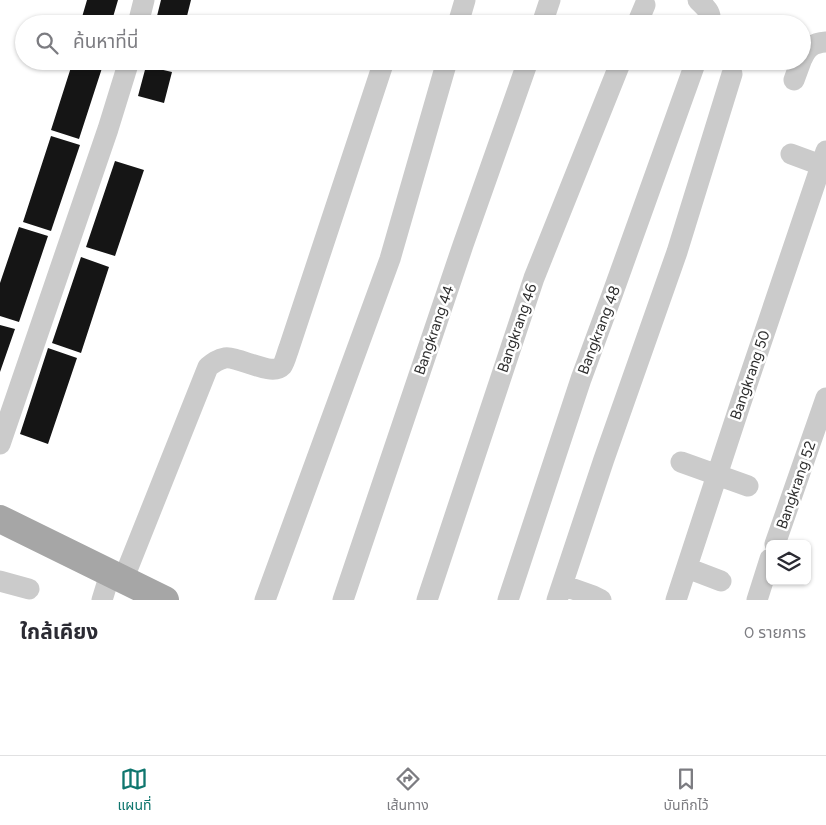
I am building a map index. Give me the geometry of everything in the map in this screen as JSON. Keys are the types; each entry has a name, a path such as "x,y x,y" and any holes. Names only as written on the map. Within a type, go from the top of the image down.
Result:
{"main road":[{"path":"1,522 164,600"}],"street":[{"path":"140,15 144,0"},
{"path":"461,15 465,0"},
{"path":"545,15 550,0"},
{"path":"698,0 708,9 711,15"},
{"path":"811,46 817,43 826,42"},
{"path":"0,444 108,129 126,70"},
{"path":"102,600 116,577 208,367 214,362 227,358 268,369 276,370 281,366 292,339 381,70"},
{"path":"265,600 390,259 444,70"},
{"name":"Bangkrang 44","path":"343,600 460,254 525,70"},
{"name":"Bangkrang 46","path":"426,600 534,278 617,70"},
{"name":"Bangkrang 48","path":"508,600 580,379 693,70"},
{"path":"601,600 593,596 559,593 607,449 677,252 732,74"},
{"path":"791,154 824,161"},
{"name":"Bangkrang 50","path":"676,600 824,161"},
{"name":"Bangkrang 52","path":"776,540 826,398"},
{"path":"681,462 748,486"},
{"path":"687,568 720,580"},
{"path":"757,600 766,572"},
{"path":"0,581 29,589"}],"building":[{"path":"87,0 118,0 114,15 83,15"},
{"path":"161,0 191,0 187,15 157,15"},
{"path":"70,70 101,70 79,139 51,130"},
{"path":"145,70 172,72 164,103 138,96"},
{"path":"51,136 80,145 51,231 23,222"},
{"path":"115,161 144,170 115,256 86,247"},
{"path":"19,227 48,236 19,322 0,316 0,283"},
{"path":"81,257 109,267 81,353 52,343"},
{"path":"0,325 15,329 0,372"},
{"path":"48,348 77,358 48,444 20,434"}]}
